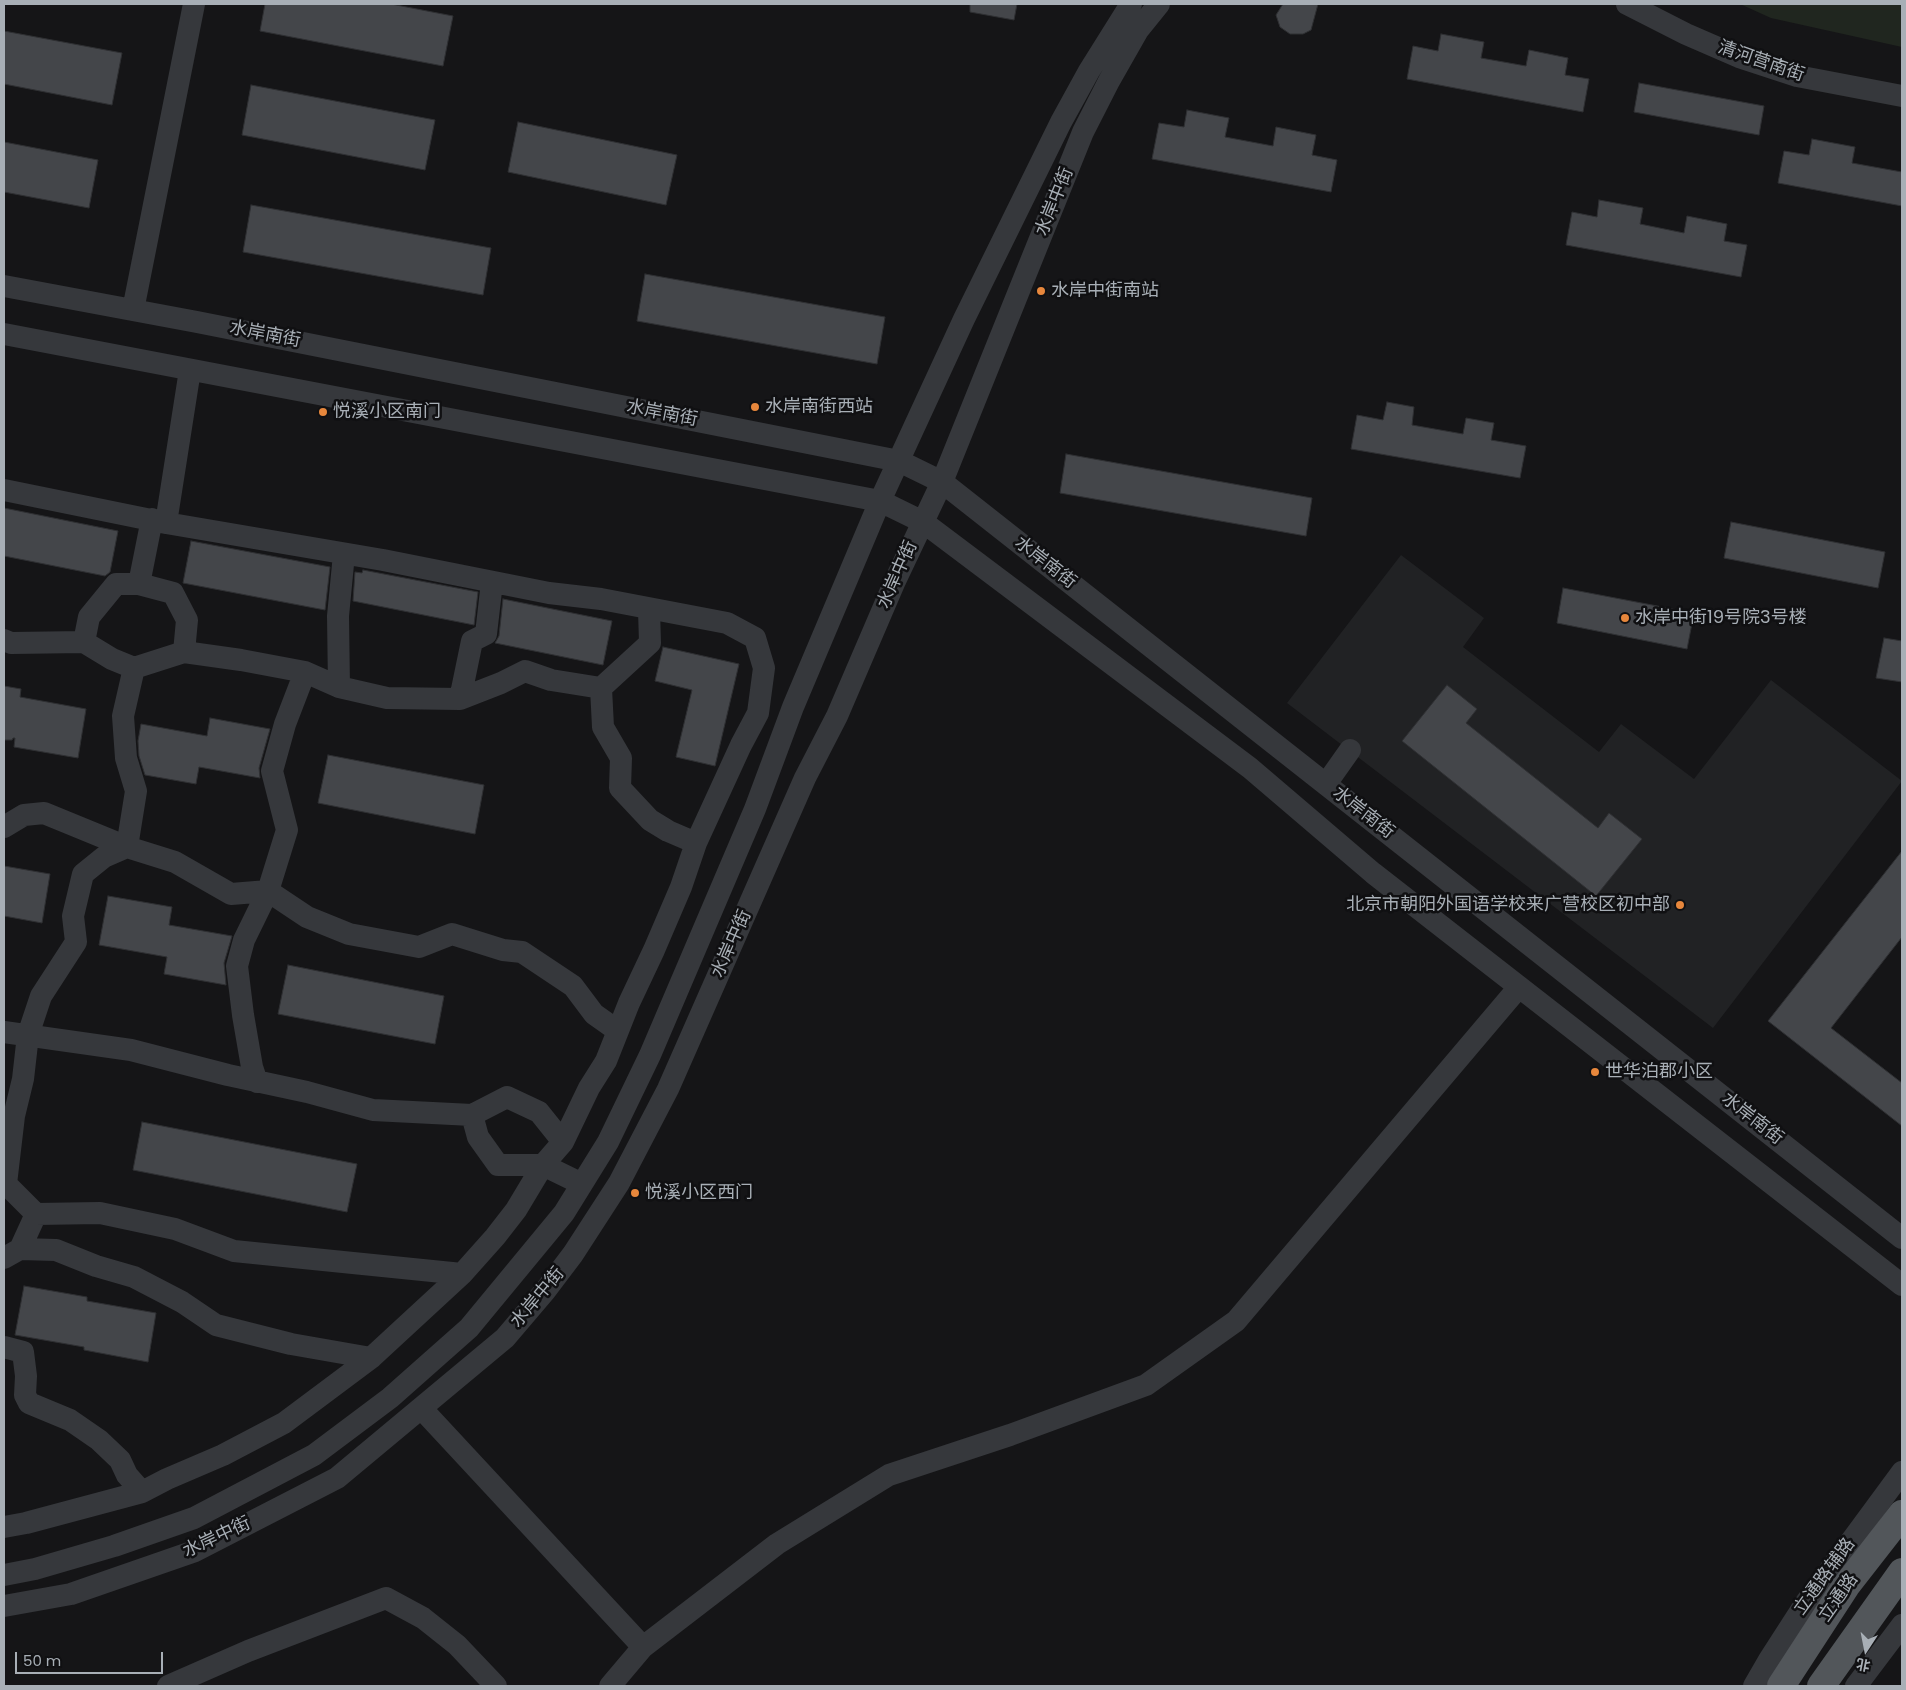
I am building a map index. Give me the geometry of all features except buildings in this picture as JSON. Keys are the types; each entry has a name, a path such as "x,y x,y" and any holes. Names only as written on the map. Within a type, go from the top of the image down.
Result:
{"main road":[{"name":"立通路","path":"1781,1686 1846,1586 1902,1514"},
{"name":"立通路","path":"1821,1686 1902,1572"}],"street":[{"path":"132,310 194,4"},
{"name":"水岸中街","path":"4,1576 114,1546 194,1518 314,1455 390,1398 469,1328 564,1213 608,1142 650,1056 755,809 793,707 880,501 964,319 1061,122 1089,71 1131,4"},
{"name":"水岸中街","path":"4,1606 71,1594 195,1551 337,1478 505,1338 545,1291 573,1254 620,1183 668,1089 805,778 837,716 895,581 942,482 1083,132 1138,30 1159,4"},
{"name":"清河营南街","path":"1627,4 1686,34 1739,57 1797,76 1902,96"},
{"name":"水岸南街","path":"4,286 899,461 942,482 1902,1238"},
{"path":"4,334 880,501 923,522 1250,768 1373,873 1902,1285"},
{"path":"139,584 159,521 190,370"},
{"path":"4,490 159,521 549,593 601,599 649,610 727,623 755,638 764,668 758,713 696,844 681,888 628,1003 606,1061 589,1088 562,1142 544,1165 516,1210 496,1237 462,1274 371,1358 284,1423 224,1455 167,1479 142,1492 26,1523 4,1527"},
{"path":"339,687 338,616 344,554"},
{"path":"460,699 472,641 486,634 492,582"},
{"path":"84,642 89,617 116,584 139,584 173,593 187,620 184,652"},
{"path":"601,688 650,643 649,610"},
{"path":"4,640 11,642 84,642 112,659 134,668 184,652 241,660 305,672 339,687 387,698 460,699 525,672 551,680 601,688"},
{"path":"127,847 136,791 126,758 123,716 134,668"},
{"path":"257,1082 252,1067 242,1015 238,966 244,940 268,892 287,830 272,772 284,724 305,672"},
{"path":"601,688 603,727 621,758 620,788 650,820 668,832 696,844"},
{"path":"1326,784 1350,750"},
{"path":"4,827 24,815 44,813 127,847 175,862 231,894 268,892 307,917 349,934 419,947 452,934 503,950 522,952 574,986 594,1014 618,1031"},
{"path":"127,847 104,857 83,874 73,916 76,942 41,996 28,1035 23,1079 14,1116 5,1184 36,1214 100,1213 175,1229 234,1250 462,1274"},
{"path":"610,1686 643,1648 777,1544 889,1475 1010,1435 1146,1385 1236,1321 1519,986"},
{"path":"4,1032 131,1050 257,1082 307,1092 373,1110 472,1115 507,1097 539,1112 562,1142"},
{"path":"472,1115 478,1137 498,1165 544,1165 582,1184"},
{"path":"12,1254 36,1214"},
{"path":"12,1254 56,1250 96,1266 134,1277 182,1302 216,1325 291,1344 371,1358"},
{"path":"4,1347 23,1352 26,1376 25,1395 28,1403 70,1420 98,1440 120,1460 127,1475 142,1492"},
{"path":"421,1408 643,1648"},
{"name":"立通路辅路","path":"1754,1686 1807,1600 1902,1472"},
{"path":"168,1686 248,1651 386,1598 423,1618 457,1645 496,1686"},
{"path":"1856,1686 1902,1625"}],"shaded area":[{"path":"1740,4 1902,4 1902,47 1771,18"},
{"name":"北京市朝阳外国语学校来广营校区初中部","path":"1401,555 1484,618 1463,647 1599,752 1621,724 1694,779 1771,680 1902,781 1713,1028 1287,703"}],"place":[{"name":"水岸中街南站","path":"1041,291"},
{"name":"水岸南街西站","path":"755,407"},
{"name":"悦溪小区南门","path":"323,412"},
{"name":"水岸中街19号院3号楼","path":"1625,618"},
{"name":"北京市朝阳外国语学校来广营校区初中部","path":"1680,905"},
{"name":"世华泊郡小区","path":"1595,1072"},
{"name":"悦溪小区西门","path":"635,1193"}]}
